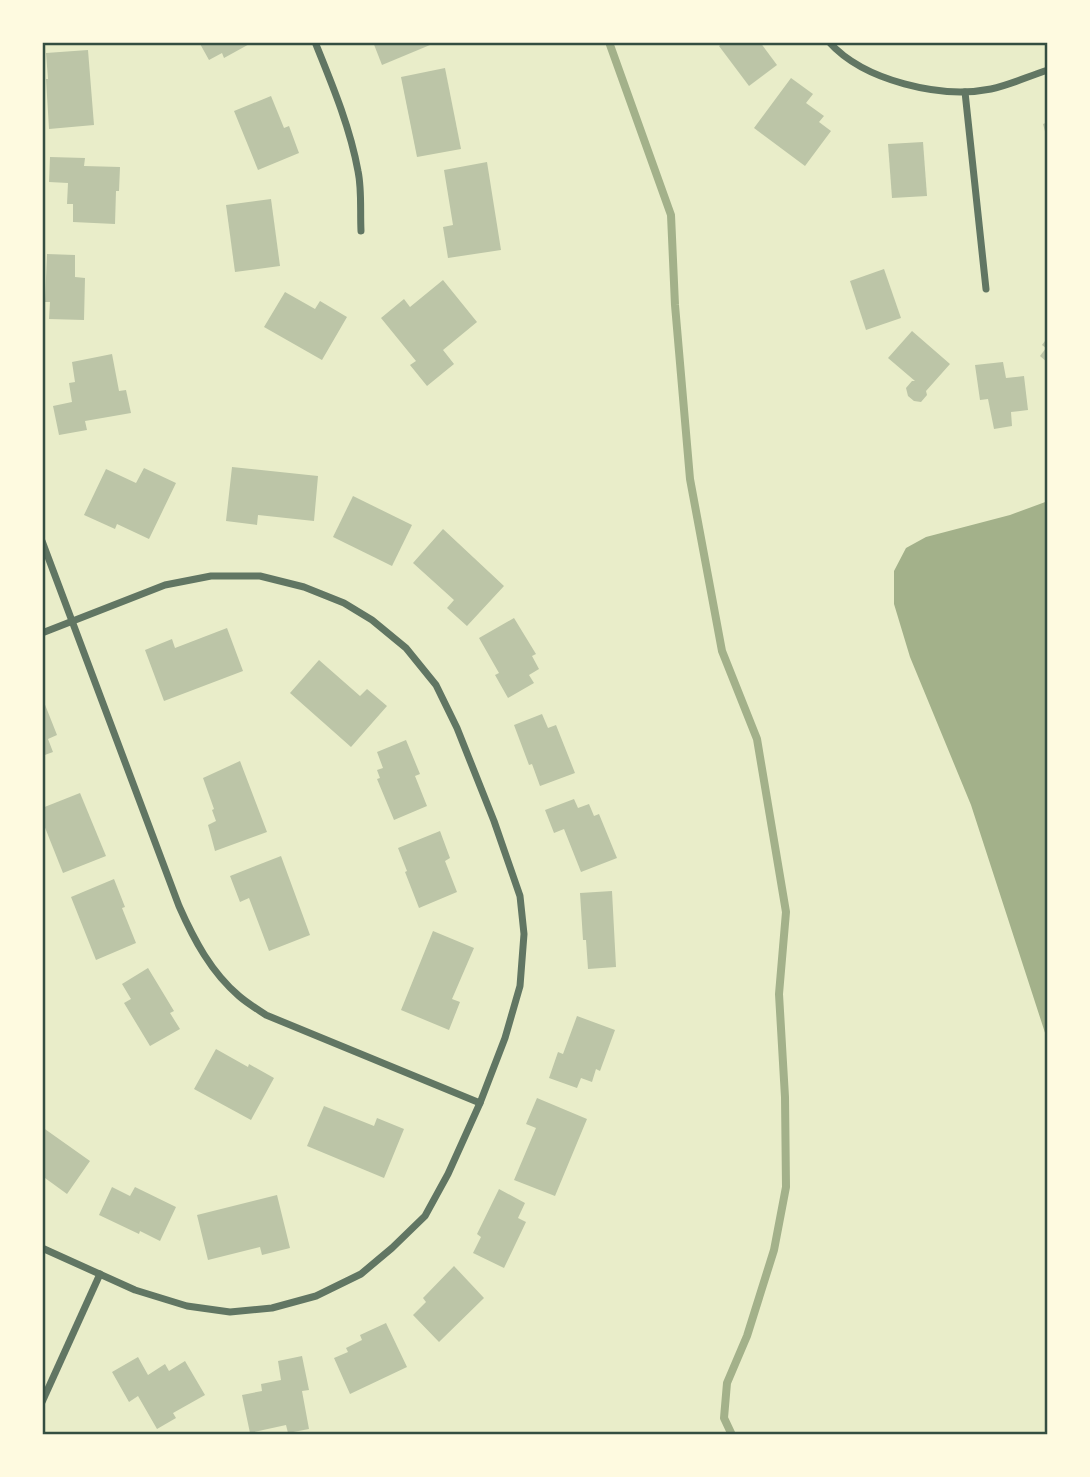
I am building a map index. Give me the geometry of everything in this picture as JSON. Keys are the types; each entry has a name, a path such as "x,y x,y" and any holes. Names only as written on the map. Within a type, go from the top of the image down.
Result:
{"street":[{"path":"315,42 353,146 359,173 361,230"},
{"path":"829,42 865,69 932,90 965,92 992,89 1048,70"},
{"path":"965,92 986,289"},
{"path":"42,541 179,906 190,933 210,966 239,997 266,1015 480,1103"},
{"path":"42,633 165,584 211,576 260,576 304,587 344,603 372,620 406,648 436,685 457,727 520,896 524,934 520,986 505,1038 449,1174 425,1216 393,1248 361,1274 316,1296 272,1308 230,1312 187,1306 135,1290 42,1248"},
{"path":"42,1402 100,1274"}],"shaded area":[{"path":"1048,501 1048,1042 971,805 910,657 894,604 894,571 906,548 926,537 1010,515"}],"building":[{"path":"199,42 253,42 224,58 222,53 209,60"},
{"path":"373,42 428,42 430,45 382,65"},
{"path":"724,42 760,42 777,65 749,86 719,46"},
{"path":"88,50 94,125 49,129 46,53"},
{"path":"445,68 461,149 417,157 401,77"},
{"path":"791,78 813,94 806,103 824,116 819,122 831,131 805,166 754,128"},
{"path":"271,96 284,128 289,126 299,153 258,170 234,111"},
{"path":"1048,122 1048,139 1047,139 1043,124"},
{"path":"923,142 927,196 892,198 888,144"},
{"path":"50,157 85,158 84,166 120,167 115,224 73,222 73,204 67,204 68,183 49,182"},
{"path":"487,162 501,250 448,258 443,227 453,225 444,170"},
{"path":"271,199 280,266 235,272 226,205"},
{"path":"47,254 75,255 75,277 85,278 84,320 49,319 50,302 45,302"},
{"path":"884,269 901,318 866,330 850,281"},
{"path":"443,280 477,322 443,350 454,364 427,386 410,365 416,361 381,318 404,299 410,307"},
{"path":"285,292 315,309 320,301 347,317 322,360 264,327"},
{"path":"912,331 950,364 926,391 927,395 921,402 908,396 906,388 915,381 888,358"},
{"path":"1048,337 1048,363 1040,356 1046,348 1042,345"},
{"path":"112,354 119,391 126,390 131,413 85,421 87,430 59,435 53,406 72,402 69,383 75,382 72,362"},
{"path":"1003,362 1006,378 1024,376 1028,410 1011,412 1012,426 994,429 988,399 980,400 975,365"},
{"path":"232,467 318,476 314,521 258,515 257,525 226,521"},
{"path":"144,468 176,483 149,539 117,524 115,529 84,515 106,469 136,483"},
{"path":"353,496 412,525 392,566 333,537"},
{"path":"443,529 504,586 467,626 447,608 454,600 413,563"},
{"path":"514,618 536,654 532,656 539,669 529,675 534,683 508,698 495,675 499,673 479,638"},
{"path":"227,628 243,671 164,701 145,650 172,639 175,648"},
{"path":"319,660 360,696 367,689 387,706 351,747 290,693"},
{"path":"42,697 57,735 48,739 53,752 42,756"},
{"path":"542,714 548,728 556,725 575,773 540,786 514,725"},
{"path":"406,740 420,774 415,776 427,806 394,820 377,779 380,778 377,770 383,768 377,752"},
{"path":"240,761 267,832 215,851 208,825 216,821 203,778"},
{"path":"80,793 106,856 63,873 42,820 42,808"},
{"path":"574,799 578,808 589,804 594,816 599,814 617,858 581,872 564,829 554,833 545,810"},
{"path":"440,831 450,858 445,861 457,892 419,908 398,848"},
{"path":"281,856 310,935 269,951 249,898 240,902 230,876"},
{"path":"114,879 136,943 96,960 71,897"},
{"path":"612,891 616,967 588,969 580,893"},
{"path":"433,931 474,948 452,999 460,1002 449,1030 401,1010"},
{"path":"148,968 174,1011 170,1013 180,1029 150,1046 124,1003 131,999 122,984"},
{"path":"577,1016 615,1030 600,1071 596,1069 592,1082 581,1078 577,1088 549,1078 558,1052 563,1054"},
{"path":"216,1049 274,1078 251,1120 194,1089"},
{"path":"537,1098 587,1119 555,1196 514,1180 536,1128 526,1124"},
{"path":"324,1106 374,1126 377,1118 404,1129 384,1178 307,1146"},
{"path":"42,1127 90,1161 67,1194 45,1178 42,1182"},
{"path":"112,1187 130,1196 135,1187 176,1207 160,1241 99,1215"},
{"path":"499,1189 525,1203 518,1218 526,1222 504,1268 473,1253 481,1237 477,1234"},
{"path":"277,1195 290,1248 262,1255 260,1247 208,1260 197,1215"},
{"path":"454,1266 484,1298 439,1342 413,1315 426,1302 423,1298"},
{"path":"386,1323 407,1367 350,1394 334,1358 348,1352 346,1348 362,1340 360,1335"},
{"path":"302,1356 309,1390 302,1391 309,1429 288,1433 286,1425 250,1433 242,1395 262,1391 261,1384 281,1380 278,1361"},
{"path":"138,1357 148,1375 165,1364 169,1371 185,1361 205,1395 173,1413 176,1418 157,1429 138,1396 129,1402 112,1372"}],"waterway":[{"path":"609,42 671,215 675,305 690,479 722,651 757,739 786,912 779,994 785,1097 786,1187 774,1250 747,1336 727,1383 724,1418 732,1435"}]}
